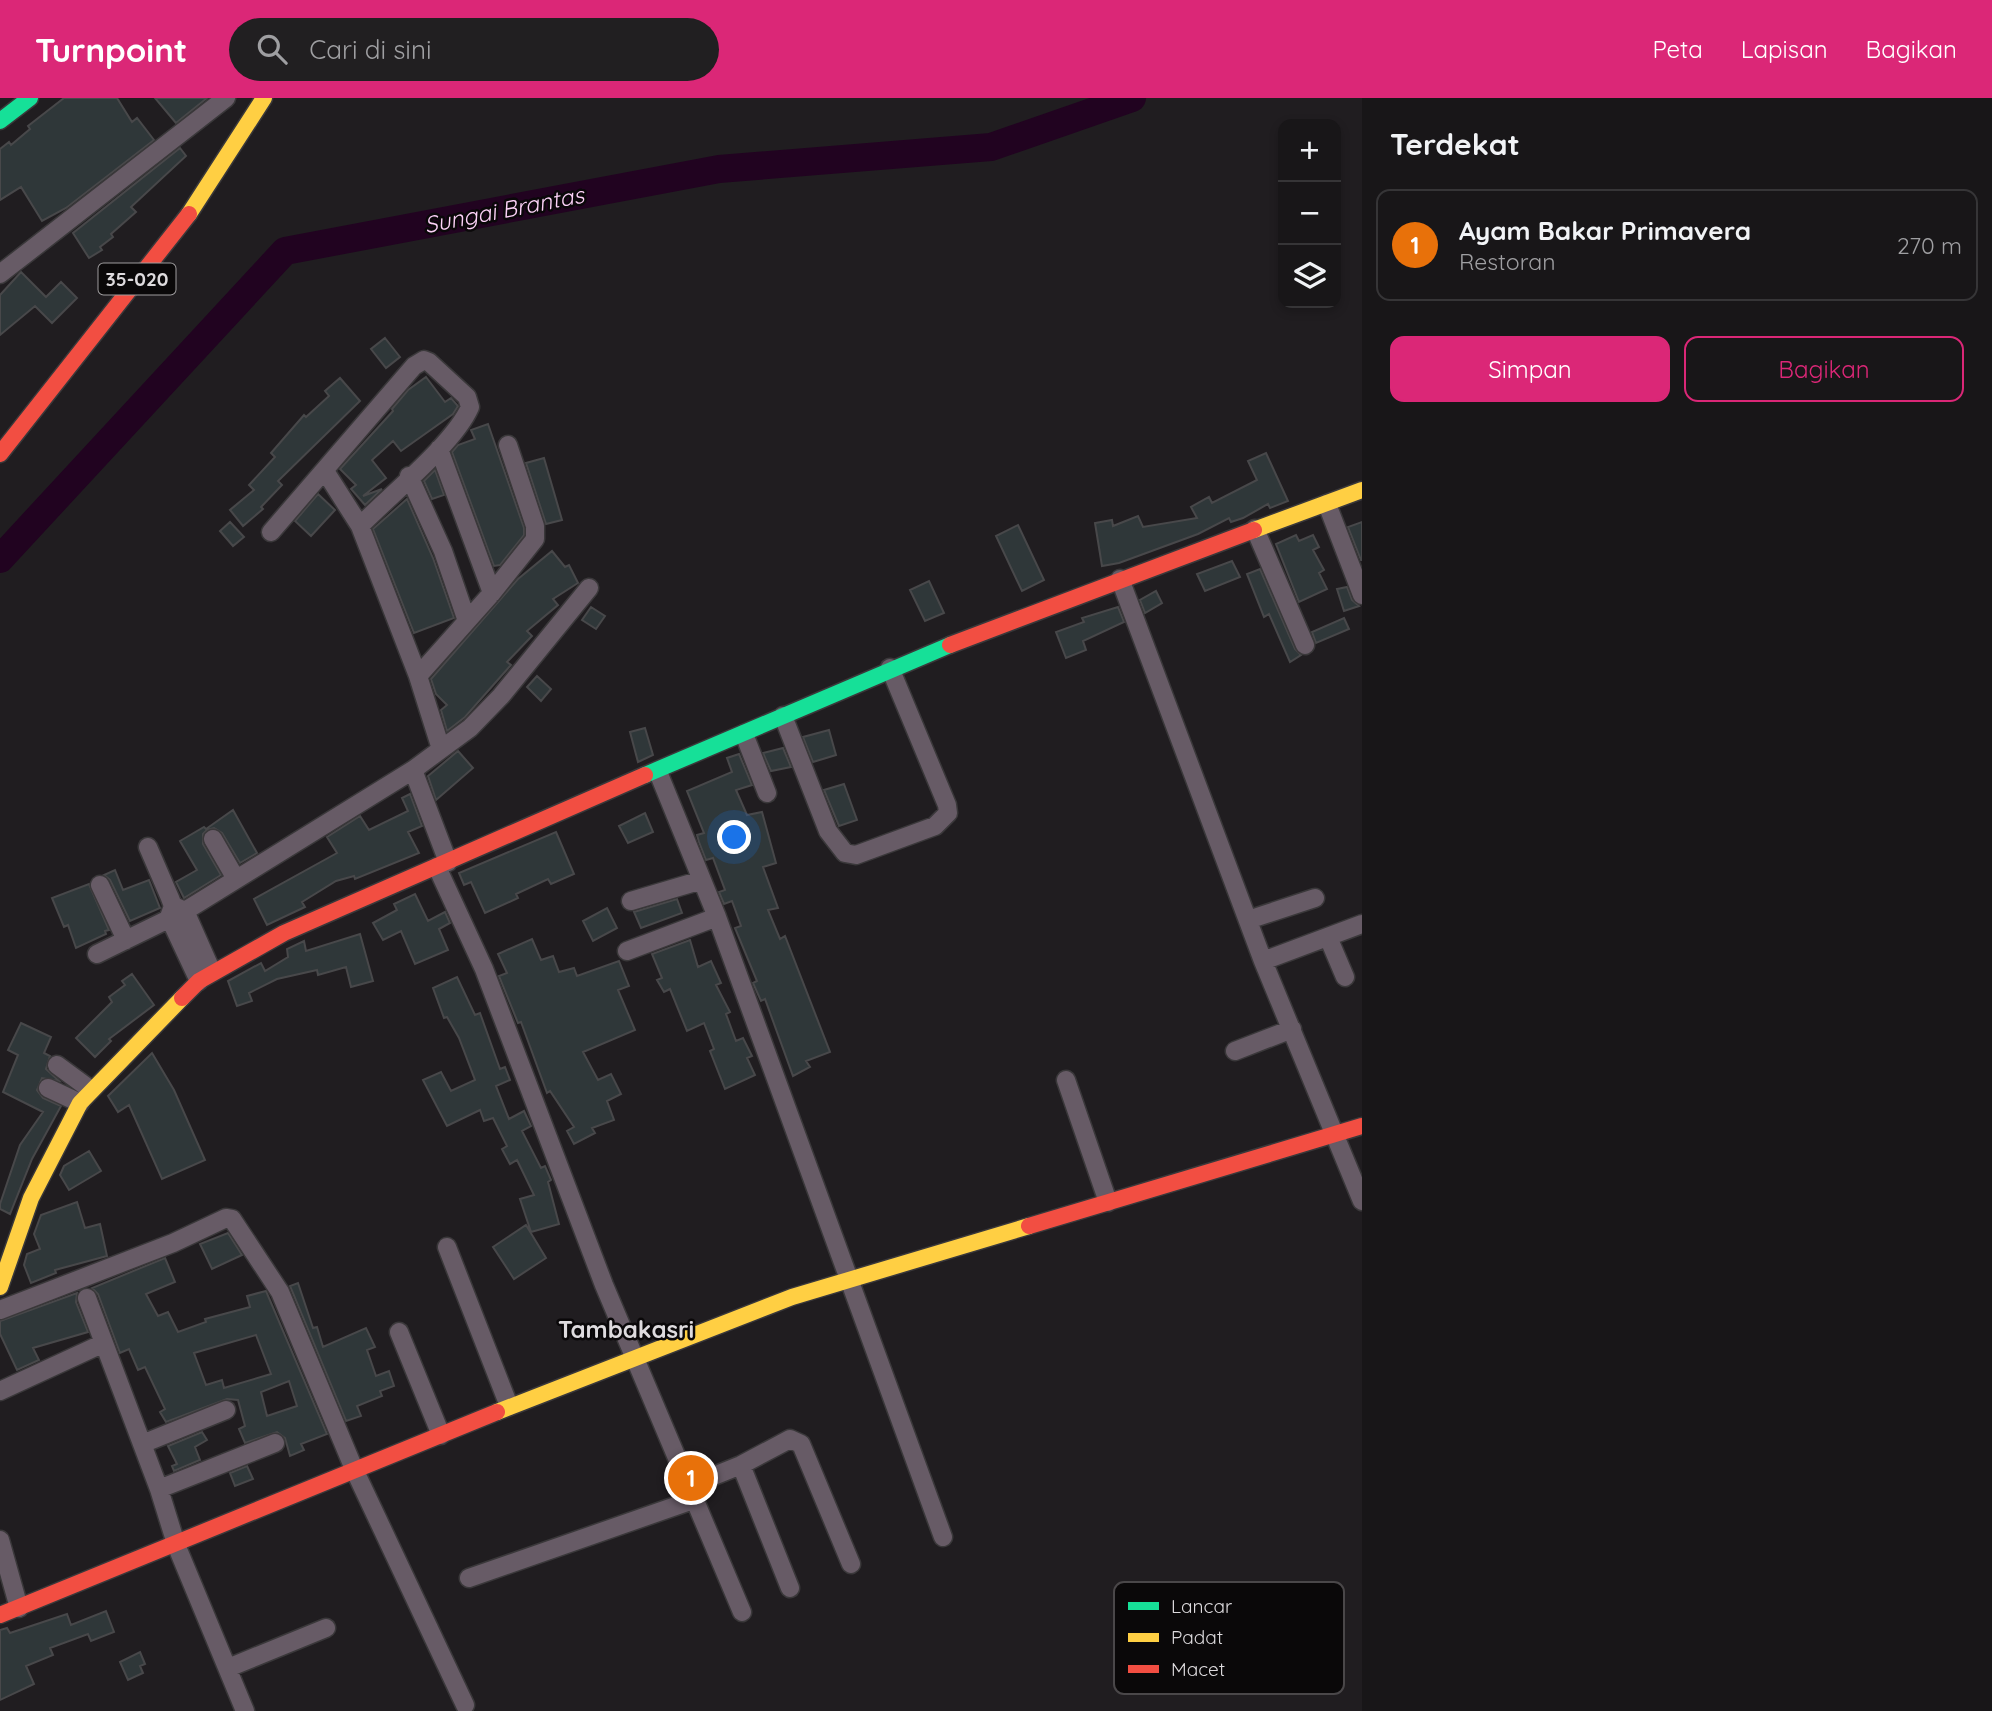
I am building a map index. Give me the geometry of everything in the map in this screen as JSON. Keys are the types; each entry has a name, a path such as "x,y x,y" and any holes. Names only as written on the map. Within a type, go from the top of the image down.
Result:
{"street":[{"path":"0,121 29,98"},
{"path":"0,274 226,98"},
{"name":"35-020","path":"0,454 193,208 264,98"},
{"path":"271,532 414,366 424,360 467,397 470,407 465,419 439,449 359,526"},
{"path":"418,676 492,593 535,538 536,533 508,445"},
{"path":"439,449 492,593"},
{"path":"325,471 359,526 418,676 441,749"},
{"path":"409,476 443,551 467,621"},
{"path":"0,1287 31,1198 85,1096 205,976 284,933 658,772 890,668 1120,579 1362,490"},
{"path":"1327,504 1362,596"},
{"path":"1255,529 1305,645"},
{"path":"1120,579 1263,961 1362,1201"},
{"path":"97,954 236,879 413,770 470,728 501,696 589,588"},
{"path":"783,716 828,831 845,853 856,855 935,826 948,813 947,805 890,668"},
{"path":"744,734 766,793"},
{"path":"413,770 443,865 633,1357 742,1612"},
{"path":"658,772 717,918 943,1536"},
{"path":"213,839 236,879"},
{"path":"148,846 205,976"},
{"path":"631,901 702,880"},
{"path":"100,885 126,940"},
{"path":"1248,919 1315,898"},
{"path":"627,951 717,918"},
{"path":"1263,961 1362,924"},
{"path":"1328,937 1345,977"},
{"path":"1235,1051 1292,1029"},
{"path":"57,1065 85,1096"},
{"path":"1066,1080 1108,1202"},
{"path":"48,1088 85,1096"},
{"path":"0,1615 177,1547 354,1469 509,1406 850,1276 1362,1126"},
{"path":"0,1310 173,1242 226,1218 232,1219 281,1292 354,1469 465,1705"},
{"path":"447,1247 509,1406"},
{"path":"87,1298 159,1489 177,1547 245,1711"},
{"path":"399,1332 441,1435"},
{"path":"0,1391 104,1343"},
{"path":"142,1444 226,1410"},
{"path":"469,1578 691,1493 790,1439 801,1444 851,1564"},
{"path":"159,1489 275,1443"},
{"path":"741,1465 790,1588"},
{"path":"0,1540 19,1608"},
{"path":"228,1668 326,1628"}],"building":[{"path":"64,98 117,98 132,122 137,118 154,140 66,208 42,221 21,187 0,200 0,149 9,142 11,145 30,129 28,126"},
{"path":"155,98 207,98 176,123"},
{"path":"180,148 186,156 131,207 136,212 111,234 113,237 100,247 102,250 89,258 73,233"},
{"path":"21,272 46,297 61,282 77,298 52,323 35,306 0,335 0,295"},
{"path":"385,338 400,357 386,368 371,349"},
{"path":"426,377 445,402 451,398 458,406 453,414 401,451 393,441 372,460 386,478 363,496 382,489 365,505 351,489 356,485 340,469 393,411 408,390"},
{"path":"340,378 360,401 278,481 282,485 261,507 263,509 243,526 230,510 254,490 249,485 275,457 271,453 304,415 306,417 329,396 325,391"},
{"path":"488,424 524,528 524,535 500,565 494,566 452,452 458,445 475,439 471,430"},
{"path":"1266,453 1288,501 1270,508 1268,504 1243,518 1231,522 1229,518 1198,534 1119,563 1102,566 1095,523 1112,520 1113,526 1138,516 1143,527 1197,518 1191,507 1209,497 1212,503 1257,480 1248,461"},
{"path":"544,458 562,520 546,524 526,463"},
{"path":"435,470 444,495 432,499 424,481"},
{"path":"318,494 335,510 311,536 295,521"},
{"path":"407,499 433,558 454,618 414,633 373,529"},
{"path":"230,522 244,537 233,546 220,531"},
{"path":"1362,522 1362,560 1361,560 1348,527"},
{"path":"1018,525 1044,580 1022,591 996,536"},
{"path":"1296,535 1299,541 1313,535 1319,547 1313,550 1324,570 1319,573 1327,589 1299,602 1276,544"},
{"path":"552,551 565,567 569,565 578,583 553,599 558,605 527,631 532,636 507,662 511,665 465,717 447,731 441,710 447,705 436,694 431,679 518,579"},
{"path":"1232,561 1240,577 1205,591 1197,574"},
{"path":"1260,569 1295,649 1301,655 1290,662 1269,614 1264,617 1247,574"},
{"path":"929,581 944,613 925,621 910,590"},
{"path":"1347,587 1352,600 1359,606 1344,611 1337,589"},
{"path":"1156,591 1162,603 1145,613 1140,600"},
{"path":"591,607 605,616 596,629 582,620"},
{"path":"1118,607 1124,622 1083,641 1086,650 1066,658 1056,632 1084,622 1082,618"},
{"path":"1344,618 1349,629 1316,643 1312,632"},
{"path":"537,676 551,689 541,701 527,687"},
{"path":"645,728 653,755 638,762 630,732"},
{"path":"829,730 836,755 813,762 803,737"},
{"path":"783,748 791,767 771,771 763,753"},
{"path":"458,751 473,768 436,800 428,776"},
{"path":"739,754 752,785 736,790 747,815 762,812 776,863 763,867 778,908 768,910 780,939 785,936 830,1052 806,1061 810,1067 793,1076 765,999 761,1001 753,983 757,981 735,928 741,926 732,901 724,904 719,892 725,890 713,858 706,860 699,842 697,835 704,833 687,791 732,772 727,758"},
{"path":"844,784 857,820 839,826 824,790"},
{"path":"410,794 422,826 408,832 419,853 355,879 354,876 336,881 302,902 305,907 267,925 254,899 337,853 327,837 360,816 369,830 408,811 402,798"},
{"path":"233,810 257,853 240,863 222,833 214,828 207,830 203,834 203,844 221,875 184,898 176,882 197,870 180,841 204,827 206,829"},
{"path":"645,813 653,832 628,843 619,826"},
{"path":"556,832 574,874 551,884 548,879 516,894 518,898 485,913 471,882 464,885 459,873"},
{"path":"115,870 123,890 149,880 160,908 130,921 110,880 104,875"},
{"path":"89,884 109,930 76,948 68,925 64,927 52,898"},
{"path":"415,894 428,921 445,912 450,923 439,929 448,950 415,964 401,931 383,940 373,923 397,910 394,904"},
{"path":"677,899 682,913 641,928 634,912"},
{"path":"607,908 617,928 593,941 583,921"},
{"path":"360,934 373,981 351,987 346,967 318,975 317,970 277,979 249,993 252,1001 237,1006 228,981 261,963 265,971 288,957 287,949 304,941 306,951"},
{"path":"532,939 541,960 553,956 559,972 574,968 577,976 619,961 629,986 618,990 635,1030 583,1052 598,1080 611,1074 621,1094 607,1101 614,1120 592,1128 595,1133 574,1144 567,1131 574,1127 550,1091 547,1093 521,1022 518,1023 499,976 507,973 498,954"},
{"path":"690,940 698,967 711,961 721,983 716,985 730,1012 726,1014 736,1041 743,1038 752,1056 747,1058 755,1075 725,1089 710,1051 714,1049 704,1023 687,1031 670,989 664,992 657,980 662,978 652,954"},
{"path":"132,974 154,1005 109,1039 111,1041 95,1057 76,1038 112,1002 109,997 125,985 122,981"},
{"path":"457,977 475,1015 480,1013 500,1069 505,1067 510,1080 496,1086 509,1119 524,1111 531,1126 522,1131 541,1168 545,1166 551,1180 548,1182 559,1224 531,1232 520,1199 534,1195 517,1160 510,1164 502,1149 507,1146 493,1118 484,1121 480,1110 447,1126 423,1080 441,1072 451,1091 475,1080 459,1038 447,1017 444,1018 433,988"},
{"path":"21,1023 51,1037 44,1053 50,1056 46,1069 59,1081 42,1078 37,1090 43,1098 61,1106 32,1159 10,1214 0,1209 0,1204 20,1145 43,1112 3,1092 18,1055 8,1050"},
{"path":"152,1053 174,1090 205,1160 162,1179 129,1105 118,1112 108,1096"},
{"path":"89,1151 101,1171 69,1190 60,1175 64,1166"},
{"path":"77,1202 85,1228 100,1224 107,1256 55,1270 56,1273 31,1283 24,1265 27,1254 40,1249 34,1234 41,1215"},
{"path":"526,1225 546,1258 514,1279 493,1247"},
{"path":"228,1233 242,1255 212,1269 200,1244"},
{"path":"165,1258 175,1282 146,1294 158,1316 168,1312 178,1332 206,1322 205,1319 250,1307 247,1296 266,1291 327,1434 301,1444 304,1450 290,1456 285,1438 277,1432 245,1443 239,1429 245,1426 238,1400 227,1399 166,1422 160,1412 165,1409 145,1367 138,1370 129,1349 120,1353 98,1294 92,1288","holes":["256,1335 271,1374 224,1388 222,1380 206,1385 194,1353","289,1381 297,1406 267,1416 261,1392"]},
{"path":"298,1283 313,1328 317,1327 323,1347 366,1328 375,1347 367,1350 376,1376 389,1371 394,1386 380,1391 382,1396 357,1406 361,1416 346,1421 290,1286"},
{"path":"77,1293 76,1302 88,1332 33,1348 39,1360 17,1370 0,1334 0,1321"},
{"path":"202,1432 207,1440 195,1447 200,1460 174,1471 172,1466 177,1464 168,1446"},
{"path":"247,1466 253,1479 235,1486 230,1473"},
{"path":"106,1611 114,1632 91,1641 88,1634 50,1648 53,1655 26,1666 34,1684 0,1700 0,1630 7,1628 10,1633 67,1614 71,1625"},
{"path":"140,1652 145,1664 140,1666 143,1673 128,1680 120,1662"}],"waterway":[{"name":"Sungai Brantas","path":"0,559 285,251 719,169 991,147 1132,98"}],"traffic: fast":[{"path":"0,121 30,98"},
{"path":"645,775 950,645"}],"traffic: slow":[{"path":"189,214 264,98"},
{"path":"1254,530 1362,490"},
{"path":"0,1287 31,1198 80,1103 182,998"},
{"path":"497,1412 792,1297 1029,1226"}],"traffic: jam":[{"path":"0,454 189,214"},
{"path":"950,645 1254,530"},
{"path":"182,998 199,981 284,933 645,775"},
{"path":"1029,1226 1362,1126"},
{"path":"0,1615 497,1412"}],"place":[{"name":"Ayam Bakar Primavera","path":"691,1478"}],"district":[{"name":"Tambakasri","path":"626,1330"}]}
